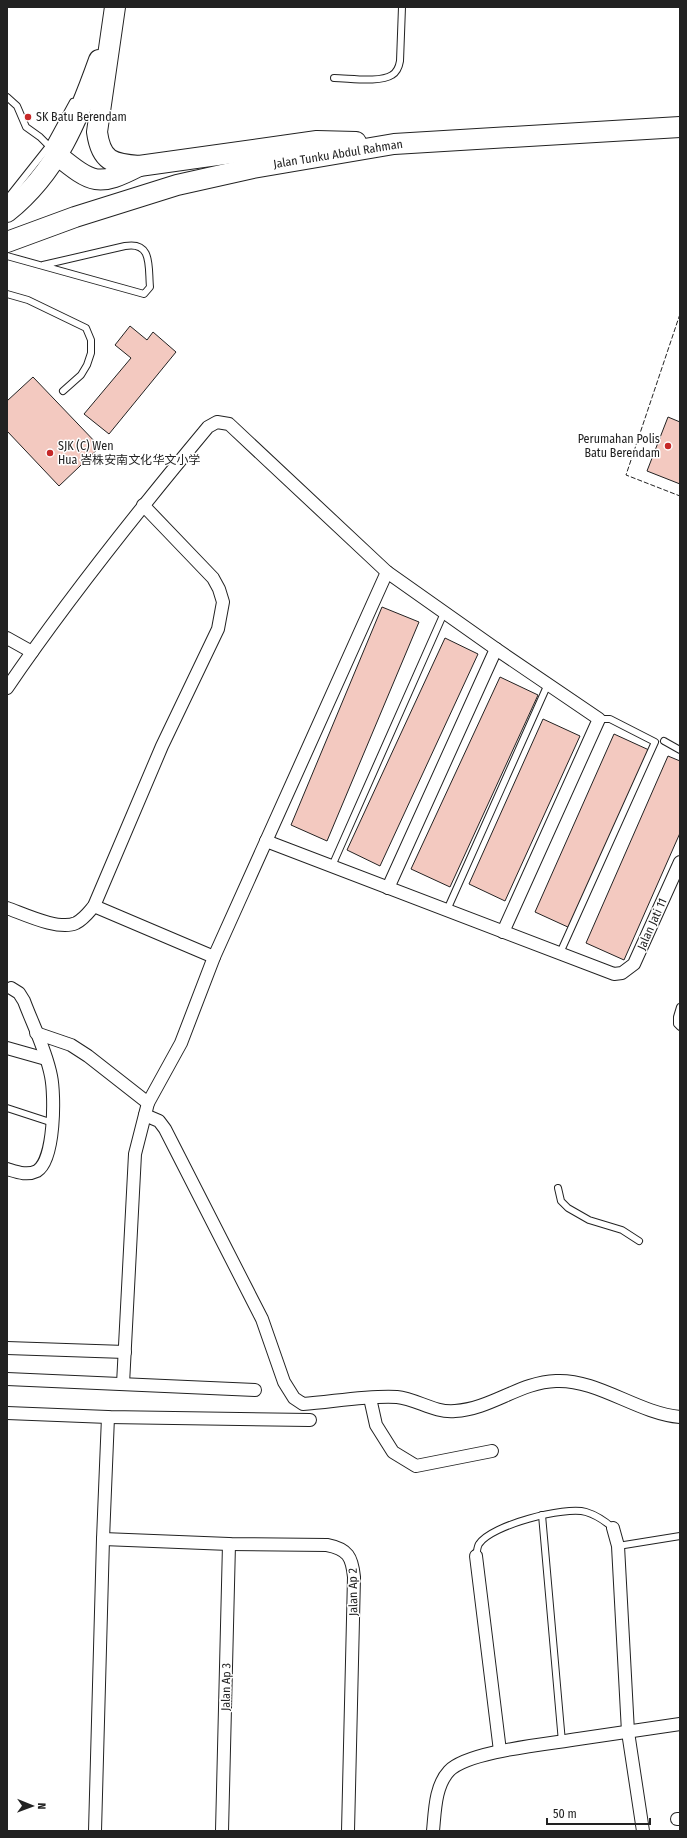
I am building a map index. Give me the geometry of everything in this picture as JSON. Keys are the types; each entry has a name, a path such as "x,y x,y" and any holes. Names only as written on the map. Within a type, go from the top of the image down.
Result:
{"main road":[{"path":"7,212 26,197 50,168 53,151 68,137 102,53 114,14"},
{"path":"114,14 97,132 99,147 108,160 123,165 139,166 317,141 394,144"},
{"name":"Jalan Tunku Abdul Rahman","path":"7,242 75,217 177,185 253,168 394,144 680,127"},
{"path":"53,151 86,176 95,180 111,180 139,166"}],"street":[{"path":"7,688 32,652 143,505 208,427 212,424 223,422 229,424 387,572 444,613 599,719 503,932"},
{"path":"7,908 64,926 74,924 84,918 94,906 162,746 218,629 222,615 223,602 219,589 213,578 143,505"},
{"path":"123,1384 135,1161 140,1129 146,1109 180,1043 214,957 387,572"},
{"path":"7,638 32,652"},
{"path":"388,888 496,649"},
{"path":"266,841 560,953"},
{"name":"Jalan Jati 11","path":"560,953 614,974 622,973 634,964 680,862"},
{"path":"94,906 214,957"},
{"path":"7,1169 29,1174 38,1170 44,1162 49,1149 53,1123 52,1083 46,1059 24,1001 19,993 9,987"},
{"path":"36,1033 71,1045 88,1056 159,1121 165,1129 262,1319 284,1382 294,1398 304,1404 396,1397 413,1399 434,1409 454,1412 476,1409 536,1384 556,1381 574,1382 657,1413 680,1417"},
{"path":"7,1048 46,1059"},
{"path":"7,1348 125,1352"},
{"path":"7,1379 255,1390"},
{"path":"370,1398 376,1425 393,1452 416,1466 492,1451"},
{"path":"7,1413 108,1417 310,1420"},
{"path":"95,1831 108,1417"},
{"path":"613,1528 618,1546 628,1732 642,1831"},
{"name":"Jalan Ap 2","path":"103,1539 229,1544 328,1545 343,1550 350,1557 353,1565 354,1577 348,1831"},
{"name":"Jalan Ap 3","path":"222,1831 229,1544"},
{"path":"476,1556 500,1751"},
{"path":"433,1831 438,1795 442,1782 449,1771 459,1763 500,1751 680,1724"}],"lane":[{"path":"334,78 376,79 393,75 398,69 400,61 402,7"},
{"path":"82,86 102,53"},
{"path":"7,199 53,151 78,93"},
{"path":"7,97 17,106 26,127 40,137 53,151"},
{"path":"7,256 144,294 150,287 148,258 146,251 138,246 125,246 43,265"},
{"path":"7,294 28,300 86,328 91,340 91,353 87,365 81,375 63,391"},
{"path":"332,866 444,613"},
{"path":"448,910 548,684"},
{"path":"560,953 655,742 610,719 599,719"},
{"path":"664,740 680,750"},
{"path":"680,1007 677,1017 677,1024 680,1026"},
{"path":"7,1108 53,1123"},
{"path":"558,1188 561,1201 568,1208 589,1220 622,1230 639,1241"},
{"path":"476,1556 479,1544 488,1537 509,1524 542,1515 574,1511 586,1512 603,1520 613,1528"},
{"path":"542,1515 562,1742"},
{"path":"618,1546 680,1536"}],"building":[{"path":"130,326 147,340 153,332 176,352 109,434 84,414 131,358 115,345"},
{"path":"33,377 100,447 59,486 7,431 7,401"},
{"name":"Perumahan Polis Batu Berendam","path":"668,417 680,422 680,484 647,471"},
{"path":"382,607 419,622 327,841 291,825"},
{"path":"445,638 478,654 380,866 347,850"},
{"path":"500,677 538,695 450,887 411,869"},
{"path":"543,719 580,736 505,901 469,884"},
{"path":"614,734 649,750 570,928 535,912"},
{"path":"668,756 680,761 680,833 624,960 586,943"}],"fence":[{"path":"680,314 626,475 680,496"}],"place":[{"name":"SK Batu Berendam","path":"28,117"},
{"name":"Perumahan Polis Batu Berendam","path":"668,446"},
{"name":"SJK (C) Wen Hua 峇株安南文化华文小学","path":"50,453"}]}
